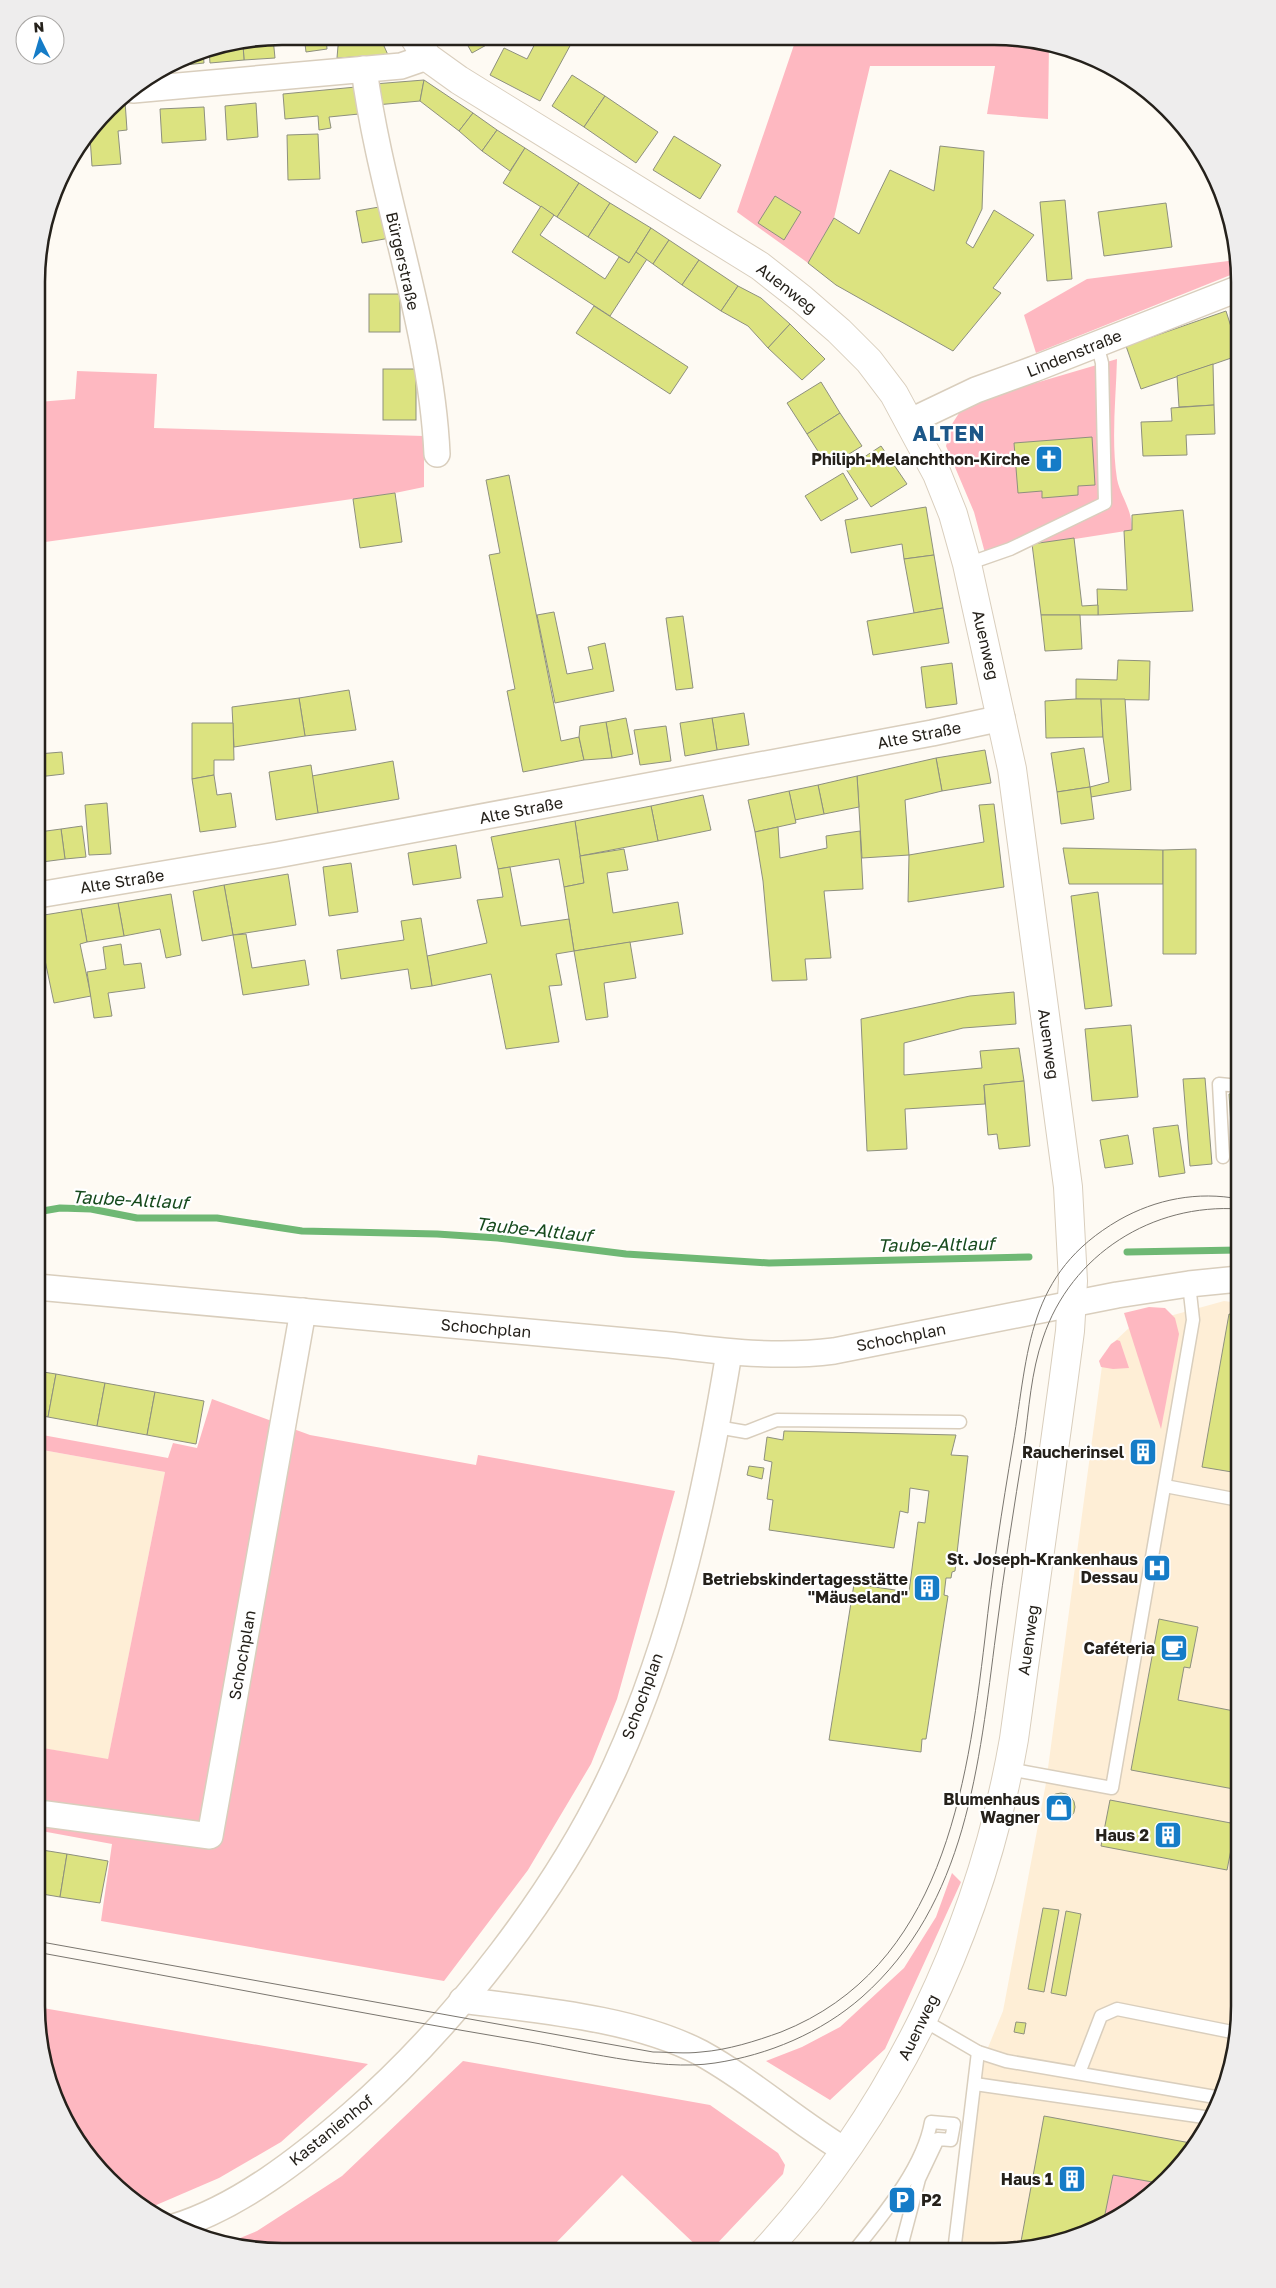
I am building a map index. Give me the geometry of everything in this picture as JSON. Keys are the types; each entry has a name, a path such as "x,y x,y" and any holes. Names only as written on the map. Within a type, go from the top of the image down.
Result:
{"main road":[{"name":"Auenweg","path":"420,47 468,86 767,271 802,298 869,361 894,394 911,422 937,474 953,514 967,564 1012,769 1068,1187 1071,1224 1072,1304 1040,1564 1009,1769 998,1814 968,1915 923,2020 904,2057 846,2151 813,2196 772,2243"}],"street":[{"path":"145,89 401,66 420,47"},
{"name":"Bürgerstraße","path":"364,70 370,115 428,369 435,424 436,454"},
{"name":"Lindenstraße","path":"911,422 976,390 1231,292"},
{"name":"Alte Straße","path":"45,894 287,853 932,733 1002,718"},
{"name":"Schochplan","path":"45,1288 729,1352 789,1355 834,1351 1072,1304 1189,1284 1231,1279"},
{"name":"Schochplan","path":"46,1814 210,1836 303,1311"},
{"name":"Schochplan","path":"462,2000 488,1969 554,1876 590,1817 638,1713 680,1586 717,1427 729,1352"},
{"path":"462,2000 596,2021 649,2032 676,2042 718,2063 846,2151"},
{"name":"Kastanienhof","path":"187,2223 275,2175 332,2131 388,2083 462,2000"}],"lane":[{"path":"967,564 1010,549 1106,503 1102,363 1097,344"},
{"path":"1223,1157 1219,1084 1231,1085"},
{"path":"1009,1769 1112,1788 1193,1320 1189,1284"},
{"path":"717,1427 746,1432 777,1420 960,1422"},
{"path":"1165,1486 1231,1498"},
{"path":"1079,2073 1101,2016 1117,2008 1229,2031"},
{"path":"923,2020 978,2052 1006,2061 1213,2097"},
{"path":"955,2243 978,2052"},
{"path":"974,2084 1203,2117"},
{"path":"860,2243 883,2214 912,2169 928,2139 931,2122 954,2124 952,2140 938,2139 919,2179 902,2243"}],"shaded area":[{"path":"794,45 994,45 1025,47 1049,52 1048,119 987,114 995,66 870,66 834,218 808,263 737,212"},
{"path":"1230,261 1231,275 1036,353 1024,315 1087,279"},
{"path":"1117,359 1114,434 1115,464 1119,486 1132,522 1132,530 985,553 974,512 946,446 952,424 963,407 985,398"},
{"path":"77,371 157,374 154,428 424,436 424,487 395,493 45,542 45,401 75,399"},
{"path":"1224,1301 1231,1302 1231,2006 1229,2037 1223,2067 1213,2097 1191,2138 1162,2174 1126,2203 1099,2219 1055,2235 1025,2241 950,2243 978,2072 1003,2011 1046,1783 1102,1366 1112,1344 1130,1327"},
{"path":"1149,1307 1165,1308 1175,1318 1179,1334 1161,1429 1124,1313"},
{"path":"1117,1340 1120,1341 1129,1368 1113,1369 1101,1367 1099,1361 1111,1344"},
{"path":"212,1399 310,1435 476,1465 478,1455 675,1491 617,1699 591,1764 528,1870 444,1981 101,1921 112,1844 45,1832 45,1748 108,1759 165,1472 45,1450 45,1435 168,1458 173,1443 197,1448"},
{"path":"45,1450 165,1472 108,1760 45,1748"},
{"path":"952,1873 961,1882 885,2049 830,2100 766,2061 802,2047 840,2027 904,1968 936,1917"},
{"path":"45,2008 368,2064 281,2142 219,2178 155,2206 114,2174 85,2138 63,2097 53,2067 47,2037"},
{"path":"463,2061 710,2105 778,2153 785,2165 783,2174 718,2243 694,2243 622,2175 556,2243 282,2243 239,2239 257,2231 342,2176"},
{"path":"1113,2175 1152,2182 1126,2203 1105,2215"}],"building":[{"path":"305,45 327,45 327,49 306,52"},
{"path":"384,45 388,55 337,58 338,46"},
{"path":"468,45 486,45 472,53"},
{"path":"534,45 570,45 540,101 490,75 504,48 527,59"},
{"path":"274,46 275,58 244,60 243,49"},
{"path":"243,49 244,60 210,63 209,57"},
{"path":"204,59 204,63 187,65"},
{"path":"572,75 605,96 584,127 552,106"},
{"path":"424,80 420,101 376,105 374,84"},
{"path":"424,80 473,113 459,131 420,101"},
{"path":"356,87 359,114 329,117 331,128 319,130 318,116 285,119 283,94"},
{"path":"605,96 658,132 636,163 584,127"},
{"path":"256,103 258,137 227,140 225,106"},
{"path":"125,105 127,130 118,131 121,164 92,166 90,143 114,114"},
{"path":"204,107 206,140 162,143 160,109"},
{"path":"473,113 497,130 482,151 459,131"},
{"path":"497,130 525,148 510,171 482,151"},
{"path":"318,134 320,179 288,180 287,135"},
{"path":"674,136 721,165 700,199 653,170"},
{"path":"940,146 984,151 982,209 966,243 973,248 994,210 1034,235 993,288 1001,293 953,351 836,285 808,263 834,218 859,234 890,170 934,191"},
{"path":"525,148 579,183 557,217 503,183"},
{"path":"579,183 610,203 588,237 557,217"},
{"path":"775,196 801,212 784,240 758,223"},
{"path":"1065,200 1072,279 1047,281 1040,202"},
{"path":"610,203 651,228 629,263 588,237"},
{"path":"1166,203 1172,247 1104,256 1098,212"},
{"path":"385,206 390,238 362,243 356,211"},
{"path":"541,206 554,215 540,235 605,279 619,257 629,263 636,252 647,259 610,316 512,252"},
{"path":"651,228 669,240 653,264 636,252"},
{"path":"669,240 699,260 682,285 653,264"},
{"path":"699,260 738,286 721,311 682,285"},
{"path":"738,286 761,298 790,324 768,348 748,326 721,311"},
{"path":"369,294 400,294 400,332 369,332"},
{"path":"594,306 688,367 670,394 576,333"},
{"path":"1226,311 1231,327 1231,358 1141,389 1126,346"},
{"path":"790,324 825,359 802,380 768,348"},
{"path":"1213,364 1214,405 1179,407 1177,376"},
{"path":"383,369 416,369 416,420 383,420"},
{"path":"821,382 840,413 807,434 787,403"},
{"path":"1214,405 1215,434 1186,435 1187,455 1143,456 1141,422 1172,421 1171,408"},
{"path":"840,413 862,446 828,467 807,434"},
{"path":"1092,437 1095,485 1078,486 1078,495 1042,498 1042,491 1018,493 1014,443"},
{"path":"881,446 907,484 871,507 846,469"},
{"path":"843,473 858,499 821,521 805,496"},
{"path":"509,475 561,741 579,737 584,760 523,772 507,691 515,689 489,555 500,553 486,480"},
{"path":"395,493 402,542 360,548 353,499"},
{"path":"926,507 934,555 904,559 902,544 851,553 845,520"},
{"path":"1183,510 1193,611 1098,615 1097,589 1127,590 1124,531 1132,530 1132,515"},
{"path":"1074,538 1082,606 1098,605 1098,615 1041,615 1032,544"},
{"path":"934,555 943,608 914,613 904,559"},
{"path":"943,608 949,643 873,655 867,621"},
{"path":"554,612 567,674 593,669 588,647 605,643 614,691 555,703 537,615"},
{"path":"1041,615 1080,615 1082,649 1045,651"},
{"path":"683,616 693,688 676,690 666,618"},
{"path":"1118,660 1150,661 1149,700 1076,699 1076,679 1117,680"},
{"path":"952,663 957,704 926,708 921,667"},
{"path":"349,690 356,730 305,736 299,698"},
{"path":"299,698 305,736 234,747 232,707"},
{"path":"1101,699 1103,737 1046,738 1045,701"},
{"path":"1101,699 1125,699 1131,790 1091,797 1090,787 1109,782 1103,737"},
{"path":"744,713 749,745 717,750 712,718"},
{"path":"626,718 633,754 612,758 606,722"},
{"path":"712,718 717,750 685,756 680,723"},
{"path":"606,722 612,758 584,760 579,737 580,726"},
{"path":"192,723 233,723 234,760 214,760 214,775 192,779"},
{"path":"666,726 671,761 640,765 634,730"},
{"path":"1084,748 1090,787 1057,792 1051,753"},
{"path":"985,750 991,783 942,791 936,758"},
{"path":"62,752 64,774 45,776 45,753"},
{"path":"936,758 942,791 905,800 909,855 862,858 857,776"},
{"path":"393,761 399,799 318,813 312,776"},
{"path":"311,765 318,813 276,820 269,772"},
{"path":"214,775 217,795 231,793 236,827 200,832 192,779"},
{"path":"857,776 859,807 824,814 818,785"},
{"path":"818,785 824,814 795,820 789,791"},
{"path":"1090,787 1094,819 1061,824 1057,792"},
{"path":"789,791 796,823 755,832 748,800"},
{"path":"703,795 711,830 658,841 651,806"},
{"path":"107,803 111,854 89,855 85,805"},
{"path":"994,804 1004,887 908,902 909,855 984,842 979,805"},
{"path":"651,806 658,841 580,856 575,821"},
{"path":"575,821 584,883 564,887 559,859 498,869 491,837"},
{"path":"82,826 86,857 65,859 61,829"},
{"path":"778,827 780,858 827,848 826,836 860,831 863,889 824,891 831,958 805,959 807,980 772,981 763,881 755,832"},
{"path":"61,829 65,859 45,862 45,831"},
{"path":"456,845 461,878 413,885 408,853"},
{"path":"1063,848 1163,850 1163,884 1069,884"},
{"path":"624,849 628,870 607,873 613,913 678,902 683,934 574,951 564,887 584,883 580,856"},
{"path":"1196,849 1196,954 1163,954 1163,850"},
{"path":"351,863 358,912 329,916 323,867"},
{"path":"510,867 521,926 569,919 574,951 556,954 562,985 549,986 559,1042 506,1049 491,974 432,986 427,956 487,943 477,900 503,897 498,869"},
{"path":"288,874 296,925 233,935 224,885"},
{"path":"224,885 233,935 202,941 193,891"},
{"path":"1098,892 1112,1006 1085,1009 1071,896"},
{"path":"171,894 181,955 166,958 160,929 124,936 118,903"},
{"path":"118,903 124,936 87,942 81,909"},
{"path":"81,909 87,942 80,944 91,996 54,1003 45,960 45,915"},
{"path":"421,918 432,986 411,989 408,969 341,979 337,950 404,940 401,921"},
{"path":"246,934 252,968 305,960 309,985 243,995 233,935"},
{"path":"630,942 636,978 604,983 608,1017 586,1020 574,951"},
{"path":"121,944 124,965 141,963 145,988 108,993 112,1016 94,1018 87,972 106,969 103,947"},
{"path":"1014,992 1016,1024 963,1028 904,1043 904,1075 982,1068 980,1051 1019,1048 1024,1081 984,1085 985,1104 905,1109 907,1149 867,1151 861,1019 970,996"},
{"path":"1131,1025 1138,1097 1092,1101 1085,1029"},
{"path":"1205,1078 1212,1164 1190,1166 1183,1079"},
{"path":"1024,1081 1030,1146 999,1149 997,1134 988,1135 984,1085"},
{"path":"1229,1094 1231,1094 1231,1126"},
{"path":"1178,1125 1185,1173 1159,1177 1153,1128"},
{"path":"1128,1135 1133,1164 1105,1168 1100,1140"},
{"path":"1229,1314 1231,1314 1231,1472 1202,1467"},
{"path":"45,1372 56,1374 48,1417 45,1416"},
{"path":"56,1374 105,1383 97,1426 48,1417"},
{"path":"105,1383 155,1392 147,1435 97,1426"},
{"path":"155,1392 204,1401 196,1444 147,1435"},
{"name":"Betriebskindertagesstätte \"Mäuseland\"","path":"784,1431 956,1435 951,1455 968,1456 955,1571 952,1572 951,1578 946,1578 944,1595 948,1596 926,1739 922,1739 921,1752 829,1740 854,1584 909,1592 918,1522 925,1523 929,1491 910,1488 908,1513 900,1511 894,1548 769,1530 773,1500 767,1499 772,1462 764,1460 767,1437 783,1440"},
{"name":"Raucherinsel","path":"1136,1444 1151,1446 1150,1460 1134,1458"},
{"path":"749,1466 764,1468 762,1479 747,1475"},
{"path":"1159,1619 1198,1627 1190,1668 1184,1667 1178,1700 1231,1710 1231,1789 1131,1770"},
{"path":"1061,1793 1071,1797 1075,1807 1071,1817 1061,1821 1051,1817 1047,1807 1051,1797"},
{"name":"Haus 2","path":"1110,1800 1231,1823 1231,1850 1227,1870 1101,1846"},
{"path":"45,1850 67,1854 60,1897 45,1894"},
{"path":"67,1854 108,1861 100,1903 60,1897"},
{"path":"1043,1908 1059,1910 1044,1992 1028,1989"},
{"path":"1066,1911 1081,1914 1066,1996 1051,1993"},
{"path":"1016,2022 1026,2023 1024,2034 1014,2032"},
{"name":"Haus 1","path":"1044,2116 1188,2142 1162,2174 1152,2182 1113,2175 1105,2215 1099,2219 1055,2235 1021,2241"}],"waterway":[{"name":"Taube-Altlauf","path":"45,1211 60,1208 91,1209 137,1218 217,1218 302,1231 437,1234 498,1238 626,1254 769,1263 1029,1257"},
{"name":"Taube-Altlauf","path":"1127,1252 1231,1250"}],"tram line":[{"path":"45,1943 653,2052 695,2053 742,2045 781,2032 835,2003 878,1965 912,1919 937,1868 955,1812 978,1696 994,1565 1023,1377 1037,1317 1049,1290 1065,1265 1088,1241 1119,1220 1148,1207 1177,1199 1208,1196 1231,1198"},
{"path":"45,1954 590,2054 643,2062 693,2065 735,2059 774,2048 811,2032 829,2021 862,1997 897,1960 925,1919 946,1876 962,1829 974,1781 983,1732 1002,1586 1033,1377 1043,1338 1056,1308 1073,1282 1095,1259 1119,1240 1147,1225 1176,1215 1207,1209 1231,1209"}],"place":[{"name":"Philiph-Melanchthon-Kirche","path":"1049,459"},
{"name":"Raucherinsel","path":"1143,1452"},
{"name":"St. Joseph-Krankenhaus Dessau","path":"1157,1568"},
{"name":"Betriebskindertagesstätte \"Mäuseland\"","path":"927,1588"},
{"name":"Caféteria","path":"1174,1648"},
{"name":"Blumenhaus Wagner","path":"1059,1808"},
{"name":"Haus 2","path":"1168,1835"},
{"name":"Haus 1","path":"1072,2179"},
{"name":"P2","path":"902,2200"}],"district":[{"name":"ALTEN","path":"949,433"}]}
